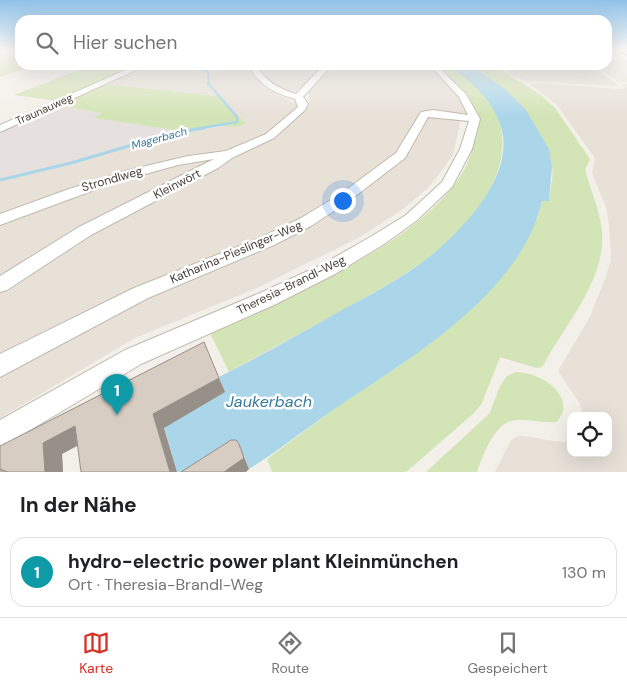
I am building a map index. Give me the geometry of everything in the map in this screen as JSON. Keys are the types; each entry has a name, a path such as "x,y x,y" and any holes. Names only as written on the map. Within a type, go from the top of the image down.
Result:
{"street":[{"name":"Traunauweg","path":"0,129 127,72"},
{"path":"256,72 268,85 279,92 298,97"},
{"name":"Kleinwört","path":"0,285 85,231 214,165 228,155 260,142 276,131 302,108 303,104 298,97 321,72"},
{"path":"439,72 463,96 475,119"},
{"name":"Katharina-Pieslinger-Weg","path":"0,366 141,293 268,242 306,222 344,198 401,155 424,114 433,112 475,119"},
{"name":"Theresia-Brandl-Weg","path":"0,435 133,357 267,299 329,268 378,240 410,218 447,184 466,149 475,119"},
{"name":"Strondlweg","path":"0,220 81,188 126,174 205,156 228,155"}],"shaded area":[{"path":"130,72 204,72 208,74 206,81 218,96 104,84"},
{"path":"207,72 252,72 266,88 300,106 267,135 235,148 178,159 0,218 0,181 71,164 173,133 228,126 237,127 246,123 236,115 212,86"},
{"path":"260,72 316,72 294,93 287,92 265,79"},
{"path":"327,72 437,72 455,91 470,116 461,118 453,155 430,186 402,210 360,237 259,287 135,338 0,418 0,291 89,234 273,138 305,109 309,102 309,92"},
{"path":"508,72 600,72 618,86 527,81 515,77"},
{"path":"604,72 627,72 627,82 619,82"},
{"path":"529,84 620,89 624,88 622,84 627,84 627,472 495,472 511,440 518,436 552,441 567,441 567,457 612,457 612,412 582,412 580,404 558,371 590,317 611,259 606,207 592,173 595,158 557,105"},
{"path":"56,105 103,113 95,118 181,131 71,163 0,179 0,131"},
{"path":"213,159 214,161 0,281 0,223 76,192 168,165"}],"green space":[{"path":"0,72 15,72 0,77"},
{"path":"74,72 124,72 59,101 14,95"},
{"path":"443,72 459,72 481,91 489,101 499,123 502,145 499,166 490,188 478,208 446,243 410,271 349,307 229,372 209,331 350,266 418,222 444,197 467,164 479,119 461,89"},
{"path":"480,72 504,72 541,95 555,108 590,160 585,169 599,215 602,232 601,250 591,285 582,302 543,366 537,368 500,357 482,403 474,413 406,472 272,472 267,459 337,407 401,365 451,326 520,251 538,217 542,200 549,201 552,167 541,134 532,120 498,85"},
{"path":"208,74 212,86 236,115 246,123 237,127 216,126 181,131 94,118 102,113 56,105 104,84 217,96 208,84"},
{"path":"515,372 531,374 547,382 560,395 563,402 563,411 557,422 517,420 505,424 489,442 477,472 426,472 490,413 499,388 506,377"}],"water":[{"name":"Jaukerbach","path":"458,72 481,72 507,91 526,110 549,149 552,167 549,201 542,201 530,234 512,265 488,293 460,320 430,344 249,469 244,455 207,472 177,472 161,416 179,419 225,392 219,377 376,292 408,272 429,257 456,233 482,202 500,166 503,149 502,131 499,120 488,102"}],"building":[{"path":"204,342 219,378 153,414 170,472 81,472 75,426 43,443 45,472 8,472 0,469 0,446"},
{"path":"231,440 236,440 239,444 244,458 224,472 181,472"}],"waterway":[{"name":"Magerbach","path":"208,72 209,84"},
{"name":"Magerbach","path":"196,129 237,122 237,117 209,84"},
{"name":"Magerbach","path":"0,180 71,163 173,133 204,128"}],"place":[{"name":"hydro-electric power plant Kleinmünchen","path":"117,415"}]}
